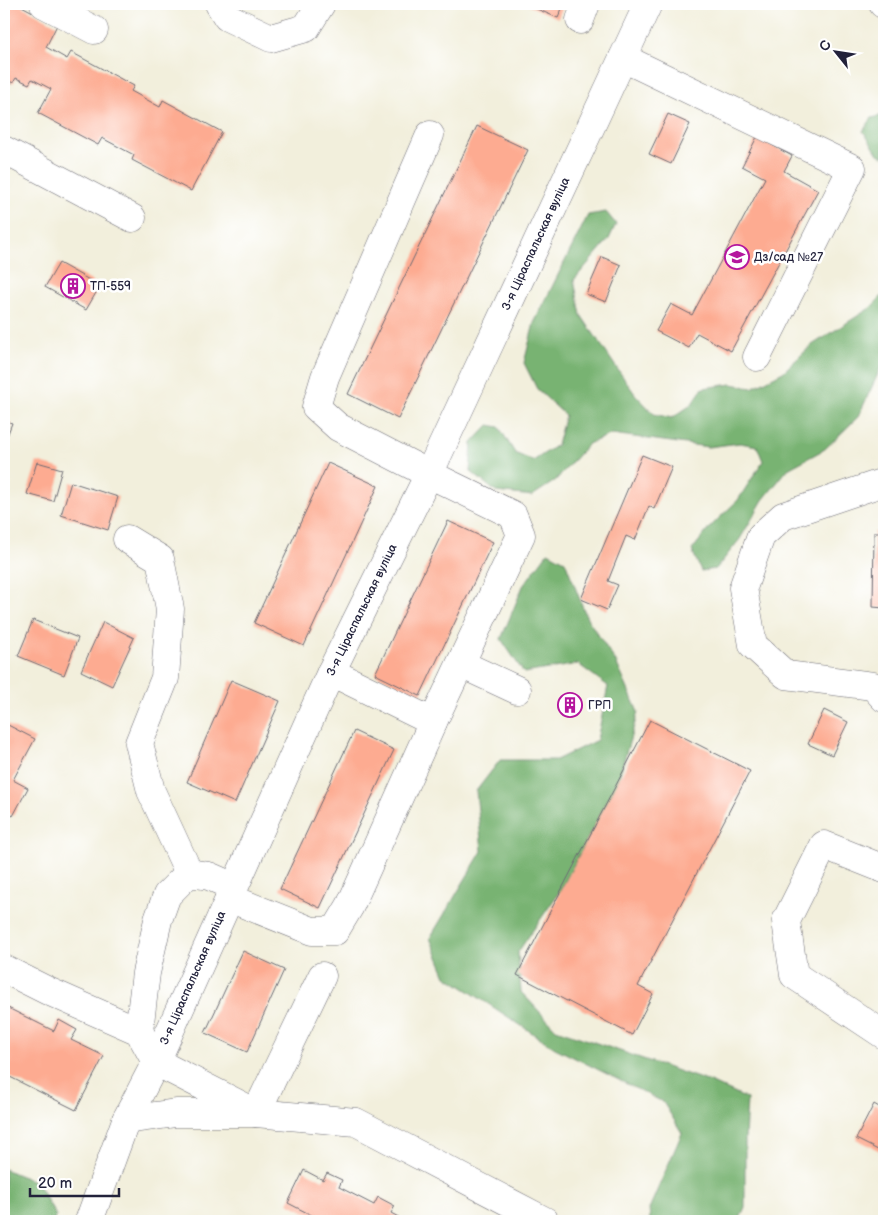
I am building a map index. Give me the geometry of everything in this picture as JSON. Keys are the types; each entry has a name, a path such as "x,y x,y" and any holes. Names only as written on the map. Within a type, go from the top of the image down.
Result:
{"street":[{"path":"44,4 94,30"},
{"path":"219,4 227,17 271,38 306,28 321,4"},
{"name":"3-я Ціраспальская вуліца","path":"90,1221 126,1120 156,1062 331,672 428,474 648,4"},
{"path":"623,58 852,168 757,357"},
{"path":"189,872 209,876 232,892 312,931 334,931 350,906 521,534 513,515 428,474 338,427 316,407 324,377 430,135"},
{"path":"4,150 132,218"},
{"path":"884,482 783,516 761,536 743,588 754,645 786,675 873,686 884,698"},
{"path":"127,540 160,559 170,609 165,678 139,743 151,791 189,872"},
{"path":"461,664 517,690"},
{"path":"331,672 433,722"},
{"path":"884,869 824,845 786,921 794,975 884,1034"},
{"path":"189,872 167,895 158,920 146,973 139,1031 156,1062 256,1113"},
{"path":"4,969 48,991 139,1031"},
{"path":"256,1113 322,976"},
{"path":"126,1120 176,1113 256,1113 356,1122 545,1221"}],"green space":[{"path":"884,115 884,157 878,154 863,131 872,118"},
{"path":"606,212 616,224 609,239 574,280 581,315 635,394 654,414 672,418 691,405 703,388 732,384 752,388 783,372 812,345 870,308 884,294 884,361 858,417 825,449 788,469 763,500 740,539 716,569 701,571 692,550 711,526 738,500 763,461 757,446 740,443 708,447 612,434 588,444 555,481 532,496 496,492 470,471 472,443 489,425 499,427 515,453 533,461 557,445 565,415 537,389 524,363 534,323 588,215"},
{"path":"548,552 565,561 587,618 616,662 638,712 618,781 560,891 518,952 521,992 556,1029 710,1082 747,1099 745,1207 739,1221 650,1221 649,1209 682,1133 663,1102 555,1048 446,976 430,938 482,851 476,791 500,760 556,760 597,740 608,686 578,664 524,673 501,639 523,586"},
{"path":"4,1169 36,1182 56,1215 54,1221 4,1221"}],"building":[{"path":"4,4 8,6 9,4 18,4 57,25 46,47 67,59 71,52 134,86 131,91 160,107 163,100 222,132 191,191 132,160 134,155 102,138 98,145 38,113 51,89 32,79 29,84 16,78 13,83 4,78"},
{"path":"525,4 564,4 558,18"},
{"path":"668,114 690,124 671,164 649,154"},
{"path":"477,126 528,150 398,419 348,394"},
{"path":"757,137 792,156 784,171 818,190 731,351 697,333 689,348 656,331 671,304 692,315 765,178 742,166"},
{"path":"602,257 621,265 606,302 586,294"},
{"name":"ТП-559","path":"59,263 100,286 86,310 45,287"},
{"path":"4,420 12,423 4,444"},
{"path":"642,455 672,467 654,509 649,506 635,540 626,536 608,581 618,585 607,610 581,599"},
{"path":"37,462 62,469 53,501 27,494"},
{"path":"328,463 378,486 304,646 254,623"},
{"path":"71,482 118,497 108,530 61,515"},
{"path":"448,521 493,542 420,696 375,674"},
{"path":"874,532 884,532 884,608 873,607"},
{"path":"33,620 78,638 64,675 18,656"},
{"path":"103,622 134,638 112,686 81,671"},
{"path":"231,680 280,701 235,803 187,782"},
{"name":"ГРП","path":"567,695 579,700 573,715 561,710"},
{"path":"824,710 848,722 832,755 808,744"},
{"path":"650,720 750,771 638,986 653,994 632,1035 517,975"},
{"path":"6,724 35,739 13,780 28,788 13,816 4,811 4,727"},
{"path":"354,731 394,750 320,908 280,889"},
{"path":"243,951 284,970 247,1052 205,1033"},
{"path":"4,1006 54,1031 59,1020 77,1030 71,1040 104,1056 76,1110 4,1074"},
{"path":"874,1104 884,1110 884,1153 856,1139"},
{"path":"304,1170 323,1180 327,1173 342,1180 339,1187 374,1205 378,1197 395,1206 391,1213 402,1219 401,1221 323,1221 288,1203"}],"place":[{"name":"Дз/сад №27","path":"737,257"},
{"name":"ТП-559","path":"73,286"},
{"name":"ГРП","path":"570,705"}]}
